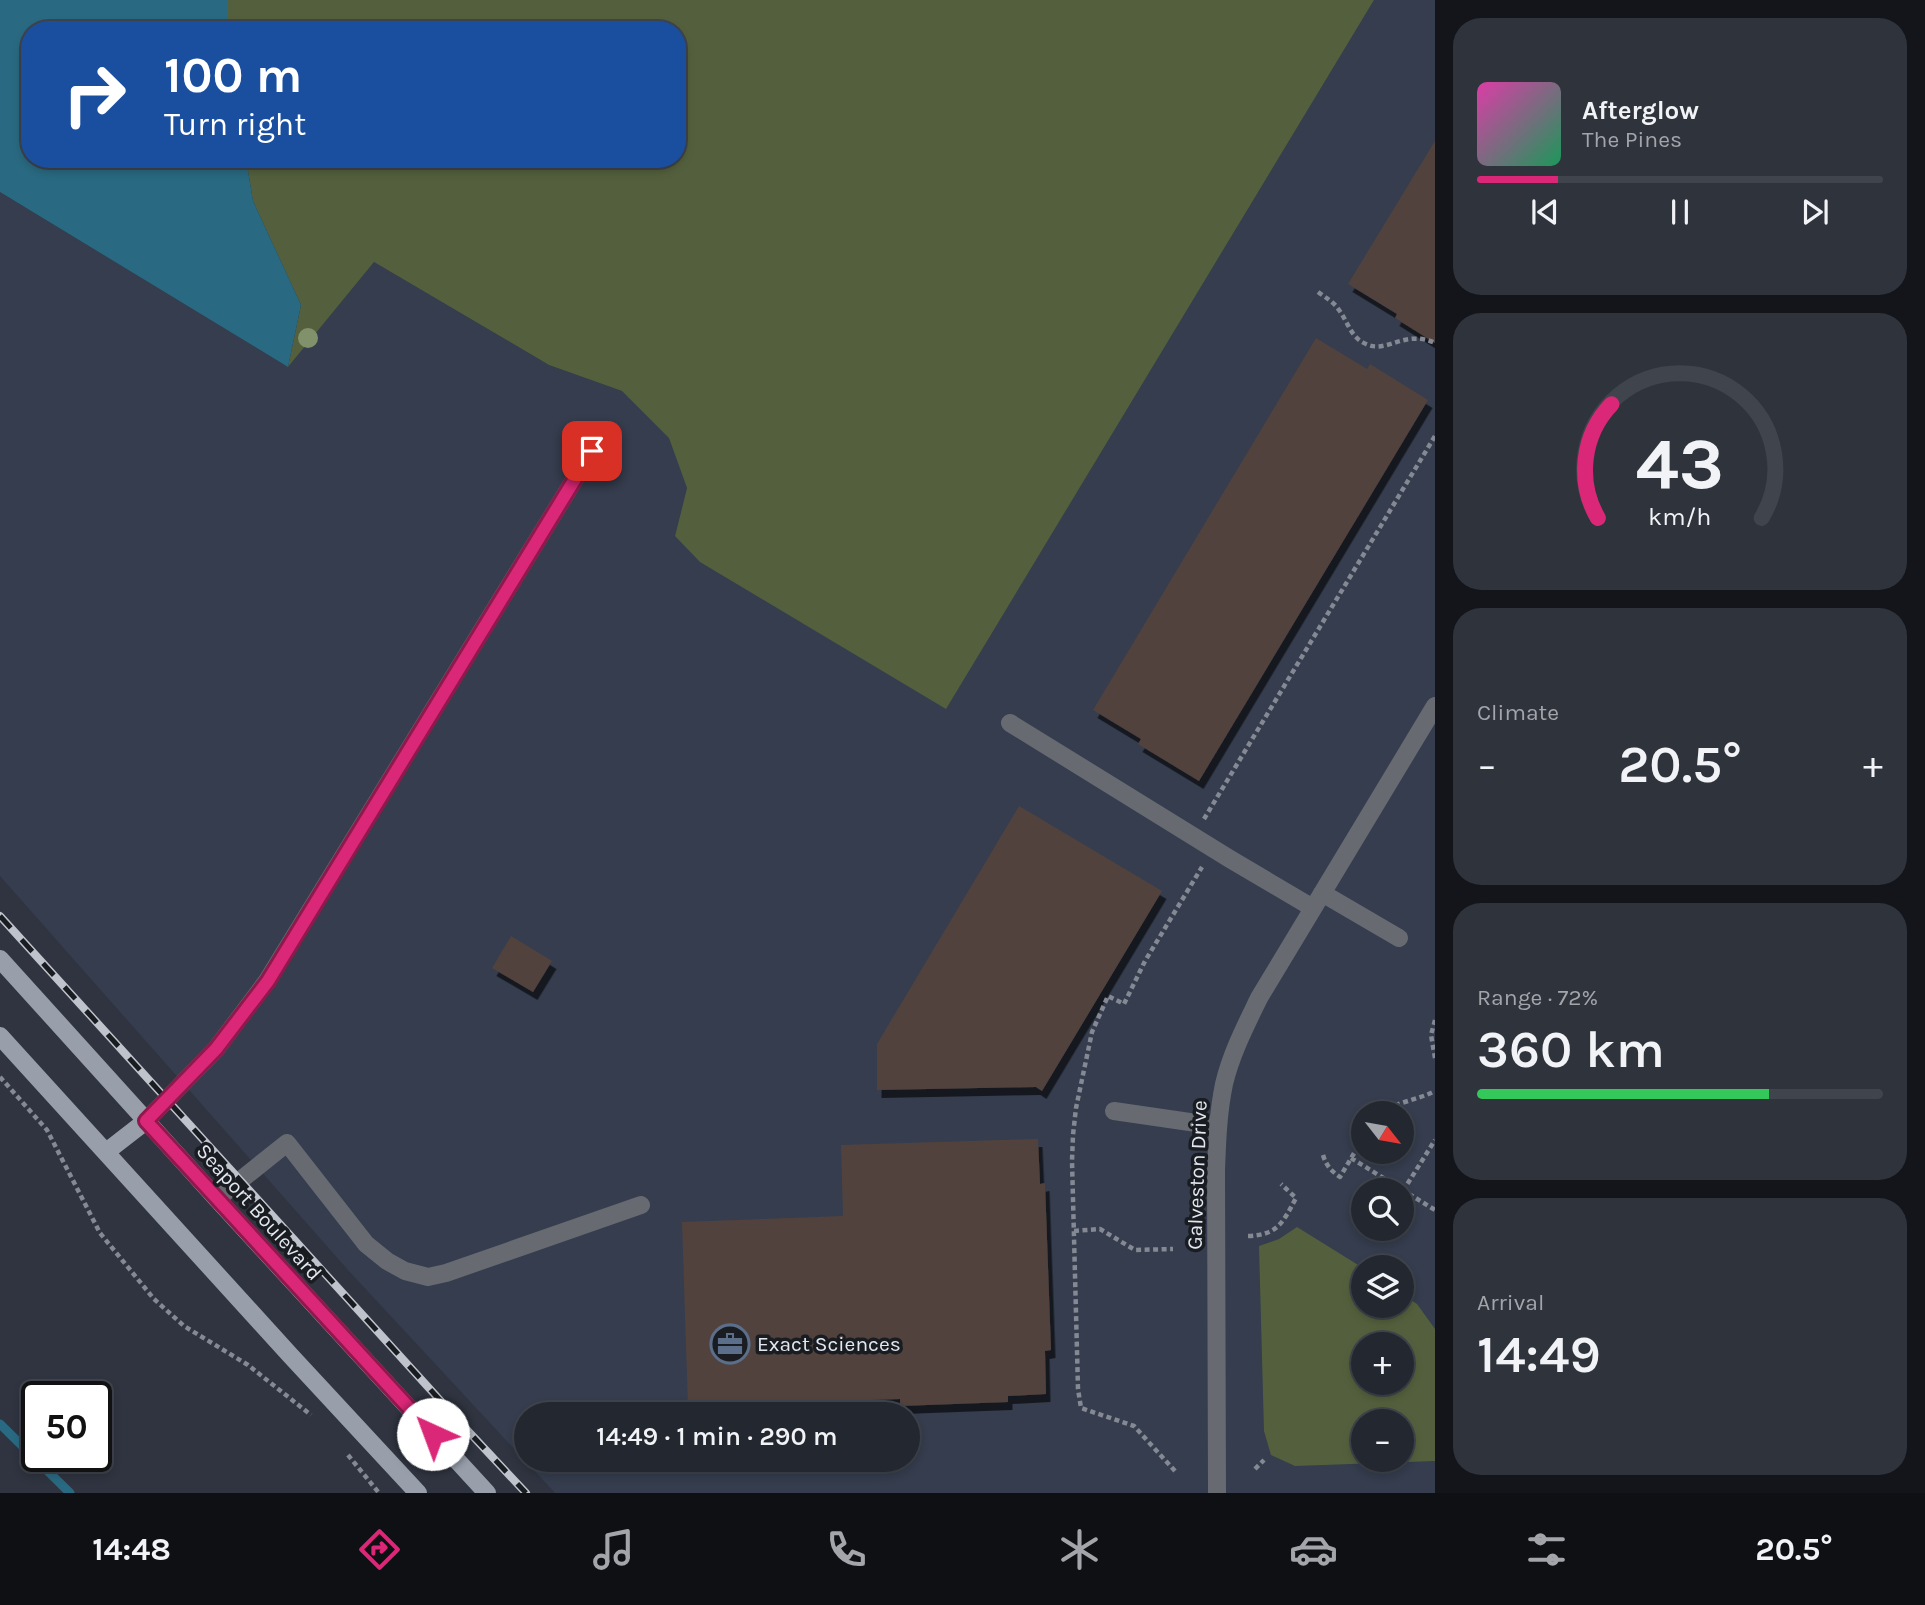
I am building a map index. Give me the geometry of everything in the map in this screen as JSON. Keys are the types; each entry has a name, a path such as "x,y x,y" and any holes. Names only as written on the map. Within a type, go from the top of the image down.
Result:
{"main road":[{"name":"Seaport Boulevard","path":"0,959 216,1199 487,1493"},
{"path":"0,1035 418,1493"},
{"path":"106,1152 146,1121"}],"street":[{"path":"146,1121 216,1049 268,981 592,451"},
{"name":"Galveston Drive","path":"1217,1493 1217,1126 1224,1082 1239,1038 1259,998 1435,706"},
{"path":"1010,723 1194,837 1317,901 1399,938"},
{"path":"1114,1111 1217,1126"},
{"path":"216,1199 287,1143 366,1244 405,1271 428,1277 641,1205"}],"path":[{"path":"1318,292 1334,303 1354,335 1363,343 1384,346 1415,338 1435,343"},
{"path":"1175,1471 1134,1426 1081,1408 1078,1389 1072,1161 1078,1096 1092,1032 1108,996 1124,1004 1145,961 1203,866 1184,854 1435,436"},
{"path":"1435,1020 1432,1035 1435,1059"},
{"path":"0,1077 47,1130 100,1233 154,1299 184,1326 248,1365 314,1417"},
{"path":"1410,1101 1435,1091"},
{"path":"1412,1178 1435,1140"},
{"path":"1323,1155 1326,1164 1340,1177 1351,1158"},
{"path":"1361,1164 1383,1178"},
{"path":"1248,1236 1268,1234 1282,1223 1296,1198 1281,1184"},
{"path":"1414,1197 1435,1210"},
{"path":"1074,1231 1100,1229 1135,1250 1172,1249"},
{"path":"347,1454 379,1493"},
{"path":"1255,1469 1264,1460"}],"shaded area":[{"path":"1374,0 1435,0 1435,1493 555,1493 536,1472 920,1472 920,1402 514,1402 514,1449 348,1270 0,876 0,192 288,367 374,262 549,365 622,391 669,437 687,488 675,536 946,708"}],"green space":[{"path":"228,0 1374,0 946,709 700,562 675,536 687,488 669,438 622,391 549,365 374,262 288,367 301,305 253,201 248,168 686,168 686,21 228,21"},
{"path":"1297,1227 1351,1261 1351,1318 1414,1318 1414,1302 1417,1304 1435,1329 1435,1461 1414,1462 1414,1409 1351,1409 1351,1464 1295,1466 1271,1455 1264,1431 1259,1246 1279,1239"}],"water":[{"path":"0,0 228,0 228,21 21,21 21,168 248,168 253,201 301,305 288,367 0,192"}],"building":[{"path":"1435,141 1435,343 1395,318 1397,314 1348,284"},
{"path":"1316,338 1367,369 1370,364 1428,400 1199,781 1138,744 1141,739 1093,710"},
{"path":"1019,806 1162,891 1042,1091 1036,1087 877,1090 877,1044"},
{"path":"511,936 552,961 533,992 492,968"},
{"path":"1038,1139 1040,1184 1045,1183 1051,1350 1045,1351 1046,1394 1008,1396 1008,1402 920,1405 920,1402 900,1402 900,1399 843,1402 688,1402 682,1222 843,1216 841,1145"}],"waterway":[{"path":"0,1424 70,1493"}],"railway":[{"path":"0,916 526,1493"}],"place":[{"name":"Exact Sciences","path":"730,1344"}],"route":[{"path":"433,1434 146,1121 216,1049 268,981 592,451"}]}
